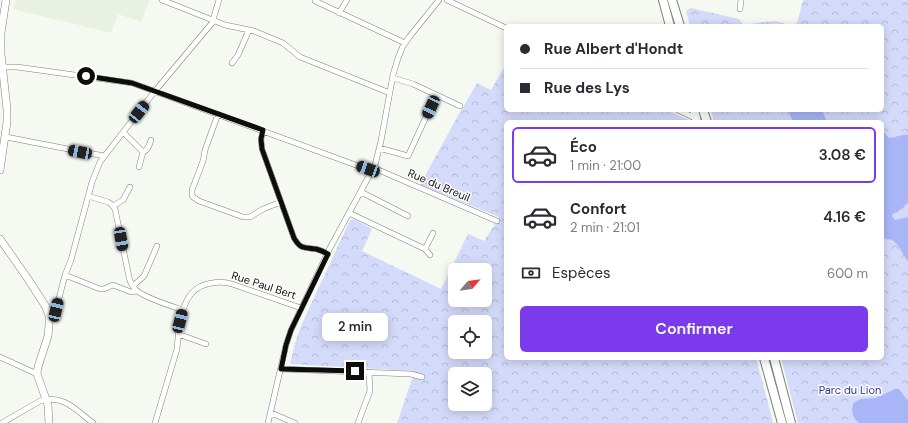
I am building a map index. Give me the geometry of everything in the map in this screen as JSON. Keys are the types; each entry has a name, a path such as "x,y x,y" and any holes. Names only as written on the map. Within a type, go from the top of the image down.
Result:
{"main road":[{"path":"663,0 669,24"},
{"path":"672,0 679,24"},
{"path":"765,360 782,423"},
{"path":"775,360 791,423"}],"street":[{"path":"0,170 8,115 0,54 1,33 6,0"},
{"path":"162,0 225,25 249,30 283,43 296,55 304,59 390,93"},
{"path":"49,316 56,310 88,196 97,170 104,156 155,91 214,21 219,0"},
{"path":"315,0 405,44"},
{"path":"339,13 347,0"},
{"path":"268,423 288,338 328,254 373,170 398,58 405,44 440,0"},
{"path":"446,0 504,27"},
{"path":"740,9 741,0"},
{"path":"232,63 238,55 249,30"},
{"name":"Rue du Breuil","path":"2,67 129,82 373,170 497,221"},
{"path":"393,78 413,84 460,106"},
{"path":"379,148 408,156 436,95"},
{"path":"682,112 693,117 695,120"},
{"path":"218,114 204,150 203,161 192,190 193,197 199,201 243,218 250,217 263,209 281,202"},
{"path":"263,130 261,135 261,143 281,202 298,245 328,254"},
{"path":"123,132 143,152"},
{"path":"6,137 104,156"},
{"path":"139,167 143,152 148,148 151,140"},
{"path":"113,206 123,200 130,187"},
{"path":"361,192 408,216"},
{"path":"88,196 105,201 113,206 116,212 129,277 137,291 167,305 182,310 177,348 155,423"},
{"path":"349,213 425,249 430,255"},
{"path":"425,249 433,233"},
{"path":"1,244 16,261 46,307 49,316 48,336 37,374 43,400 48,408 49,423"},
{"path":"133,286 144,276 157,246"},
{"path":"65,275 100,289 113,285 128,291 137,291"},
{"name":"Rue Paul Bert","path":"182,310 189,296 197,288 204,285 221,282 232,284 301,308"},
{"path":"178,334 206,344"},
{"path":"0,357 37,374"},
{"path":"281,369 411,374 422,377"},
{"path":"358,423 370,391 369,372"},
{"path":"2,423 43,400 59,400 68,404 93,423"},
{"path":"271,413 295,423"}],"shaded area":[{"path":"15,0 149,1 141,22 118,14 111,33 13,9"}],"green space":[{"name":"Parc du Lion","path":"803,0 908,0 908,423 802,423 796,401 788,360 884,360 884,120 720,120 718,112 884,112 884,24 795,24 797,23"},
{"path":"691,8 739,19 743,24 689,24 686,11"},
{"path":"776,21 785,24 753,24 755,23"},
{"path":"504,67 504,112 671,112 689,120 504,120 504,360 757,360 773,423 397,423 414,371 290,364 301,326 350,220 354,219 372,229 362,251 441,289 448,275 448,307 492,307 492,263 454,263 468,234 484,241 499,217 420,185 477,83 491,90"},
{"path":"712,112 718,112 720,120 714,120"},
{"path":"782,360 788,360 796,401 802,423 798,423"}],"water":[{"path":"789,112 823,112 826,120 792,120"},
{"path":"884,132 889,138 908,135 908,202 903,208 892,216 895,220 908,217 908,261 897,245 891,239 884,240"},
{"path":"895,389 899,389 908,401 908,423 859,423 853,416 853,403 861,399 876,398"}],"route":[{"path":"86,76 132,83 263,130 261,135 262,149 294,238 301,247 328,254 291,330 281,369 355,371"}]}
